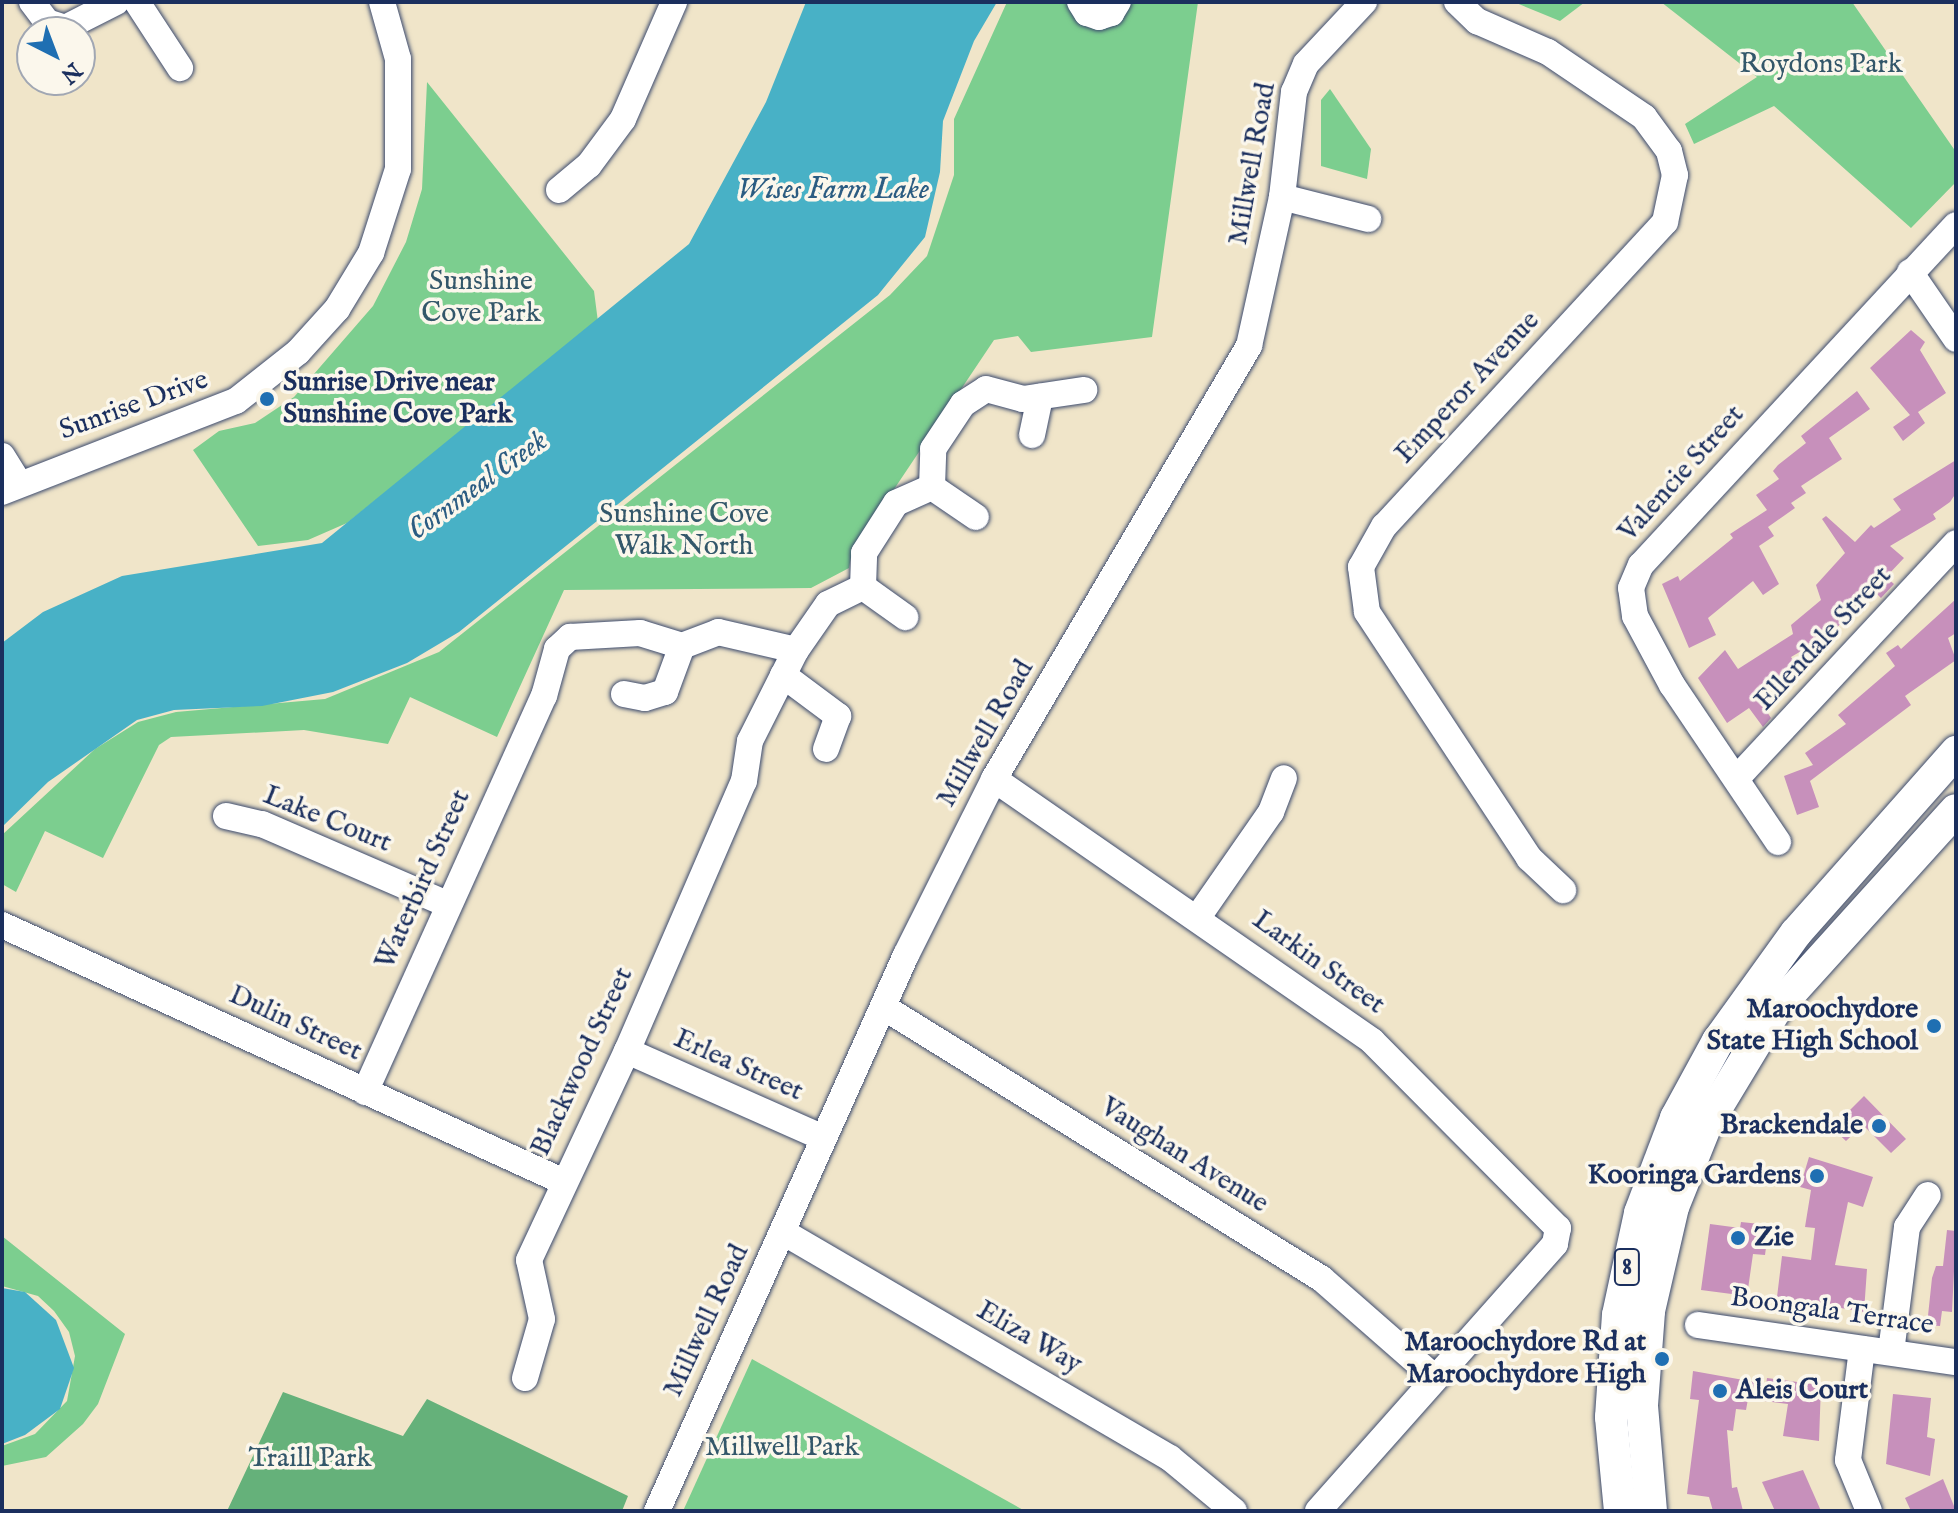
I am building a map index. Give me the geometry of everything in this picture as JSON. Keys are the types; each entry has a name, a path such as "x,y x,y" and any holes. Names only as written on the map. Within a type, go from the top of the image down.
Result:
{"main road":[{"name":"8","path":"1620,1511 1611,1417 1618,1315 1640,1213 1671,1129 1750,994 1847,872 1956,752"},
{"name":"8","path":"1651,1511 1642,1405 1649,1311 1673,1207 1697,1147 1731,1077 1776,1009 1956,810"}],"street":[{"path":"32,2 47,22 65,28 116,2"},
{"path":"137,2 180,68"},
{"name":"Sunrise Drive","path":"7,475 175,427 236,401 280,367 337,309 387,215 398,169 402,107 398,59 382,2"},
{"path":"559,190 589,165 623,119 674,2"},
{"path":"1080,2 1087,13 1099,17 1111,13 1118,2"},
{"name":"Millwell Road","path":"657,1511 823,1138 885,1008 906,955 994,779 1249,346 1282,197 1294,92 1306,64 1364,2"},
{"name":"Emperor Avenue","path":"1457,2 1477,21 1548,52 1644,117 1669,151 1675,175 1665,222 1384,526 1361,567 1367,612 1529,858 1563,890"},
{"path":"1282,197 1368,219"},
{"name":"Valencie Street","path":"1778,842 1672,685 1635,616 1631,588 1641,565 1956,225"},
{"path":"1910,272 1956,339"},
{"name":"Sunrise Drive","path":"7,475 105,435 236,389 280,367"},
{"path":"932,487 933,449 963,404 986,389 1023,399 1084,390"},
{"path":"1032,435 1040,397"},
{"path":"105,435 165,423 175,427"},
{"path":"932,487 976,517"},
{"path":"905,617 863,587 864,553 896,503 932,487"},
{"name":"Ellendale Street","path":"1737,778 1956,543"},
{"name":"Blackwood Street","path":"525,1378 542,1319 529,1260 562,1181 627,1051 744,781 750,741 796,650 828,604 863,587"},
{"path":"624,694 645,698 665,692 682,646 718,632 796,650"},
{"name":"Waterbird Street","path":"365,1092 447,904 544,696 557,649 570,637 640,633 682,646"},
{"path":"783,675 838,716 826,749"},
{"path":"1198,917 1271,812 1284,778"},
{"name":"Larkin Street","path":"994,779 1198,917 1372,1041 1552,1217 1558,1228 1555,1244 1434,1377"},
{"name":"Lake Court","path":"226,816 262,824 447,904"},
{"name":"Dulin Street","path":"2,925 562,1181"},
{"name":"Vaughan Avenue","path":"885,1008 1322,1279 1434,1377"},
{"name":"Erlea Street","path":"627,1051 823,1138"},
{"path":"1891,1352 1907,1227 1928,1195"},
{"name":"Eliza Way","path":"783,1232 1170,1458 1234,1511"},
{"name":"Boongala Terrace","path":"1698,1325 1956,1362"},
{"path":"1862,1349 1848,1460 1869,1511"},
{"path":"1318,1511 1434,1377"}],"green space":[{"name":"Sunshine Cove Walk North","path":"1007,2 1198,2 1152,337 1031,352 1018,336 994,340 852,552 849,568 811,588 564,590 497,737 410,697 388,744 304,730 171,737 159,745 103,858 45,831 16,892 2,884 2,835 95,749 138,722 176,712 325,699 439,652 890,295 927,256 954,175 954,119"},
{"path":"1514,2 1585,2 1560,21"},
{"name":"Roydons Park","path":"1661,2 1852,2 1956,152 1956,182 1911,228 1774,106 1694,144 1685,124 1757,77"},
{"name":"Sunshine Cove Park","path":"427,82 594,291 598,322 347,523 308,540 258,546 193,450 219,431 255,423 294,397 373,306 406,242 422,189"},
{"path":"1330,89 1371,149 1367,179 1321,166 1321,100"},
{"path":"2,1236 125,1334 98,1404 83,1424 46,1457 2,1466 2,1446 35,1434 67,1401 75,1356 69,1332 54,1311 38,1296 2,1286"},
{"name":"Millwell Park","path":"752,1359 1025,1511 683,1511"},
{"name":"Traill Park","path":"283,1392 403,1436 427,1399 628,1496 622,1511 227,1511"}],"water":[{"name":"Wises Farm Lake","path":"806,2 997,2 974,41 943,121 940,172 925,237 878,295 459,632 407,663 333,692 262,706 174,710 137,720 48,782 2,827 2,643 43,612 122,576 322,543 689,244 766,102"},
{"path":"2,1288 25,1292 56,1320 74,1368 60,1409 25,1435 2,1444"}],"building":[{"path":"1911,330 1925,342 1920,350 1946,393 1918,412 1925,423 1903,441 1893,427 1910,415 1870,368"},
{"path":"1857,391 1870,409 1829,438 1842,459 1801,486 1806,493 1791,503 1795,508 1768,527 1774,536 1759,546 1779,584 1763,595 1753,581 1708,618 1716,635 1689,648 1662,584 1678,576 1680,581 1733,538 1730,534 1767,510 1756,495 1779,479 1773,471 1806,443 1801,436"},
{"path":"1956,460 1956,493 1950,502 1933,514 1936,519 1890,546 1904,558 1886,577 1894,584 1881,598 1872,589 1832,633 1791,657 1800,671 1758,698 1771,718 1763,727 1749,708 1727,723 1698,678 1725,650 1738,669 1793,634 1791,625 1821,600 1816,585 1845,553 1822,519 1826,516 1855,542 1871,525 1874,528 1901,510 1893,499"},
{"path":"1956,599 1956,633 1948,638 1956,660 1905,696 1911,705 1810,781 1819,807 1797,815 1784,776 1813,765 1805,753 1846,724 1838,715 1895,666 1886,653 1898,645 1901,649"},
{"name":"Brackendale","path":"1864,1096 1906,1139 1891,1153 1863,1125 1846,1141 1832,1128"},
{"path":"1809,1157 1873,1177 1863,1207 1848,1202 1835,1265 1867,1269 1864,1312 1777,1297 1782,1256 1811,1260 1815,1228 1805,1227 1811,1190 1800,1187"},
{"path":"1741,1222 1769,1225 1765,1255 1753,1254 1747,1296 1701,1290 1710,1224 1740,1228"},
{"path":"1947,1230 1956,1231 1952,1312 1942,1311 1940,1326 1927,1325 1932,1278 1936,1266 1943,1266"},
{"path":"1693,1371 1766,1384 1767,1378 1821,1385 1819,1441 1783,1436 1788,1404 1748,1399 1746,1410 1736,1409 1733,1431 1727,1430 1732,1488 1737,1487 1743,1511 1713,1511 1709,1497 1687,1494 1699,1400 1690,1399"},
{"path":"1893,1394 1931,1398 1927,1437 1935,1439 1930,1476 1886,1464"},
{"path":"1803,1470 1821,1511 1775,1511 1762,1482"},
{"path":"1943,1479 1956,1511 1911,1511 1905,1498"}],"place":[{"name":"Sunrise Drive near Sunshine Cove Park","path":"267,399"},
{"name":"Maroochydore State High School","path":"1934,1026"},
{"name":"Brackendale","path":"1879,1126"},
{"name":"Kooringa Gardens","path":"1817,1176"},
{"name":"Zie","path":"1738,1238"},
{"name":"Maroochydore Rd at Maroochydore High","path":"1662,1359"},
{"name":"Aleis Court","path":"1720,1391"}],"water label":[{"name":"Cornmeal Creek","path":"478,486"}]}
